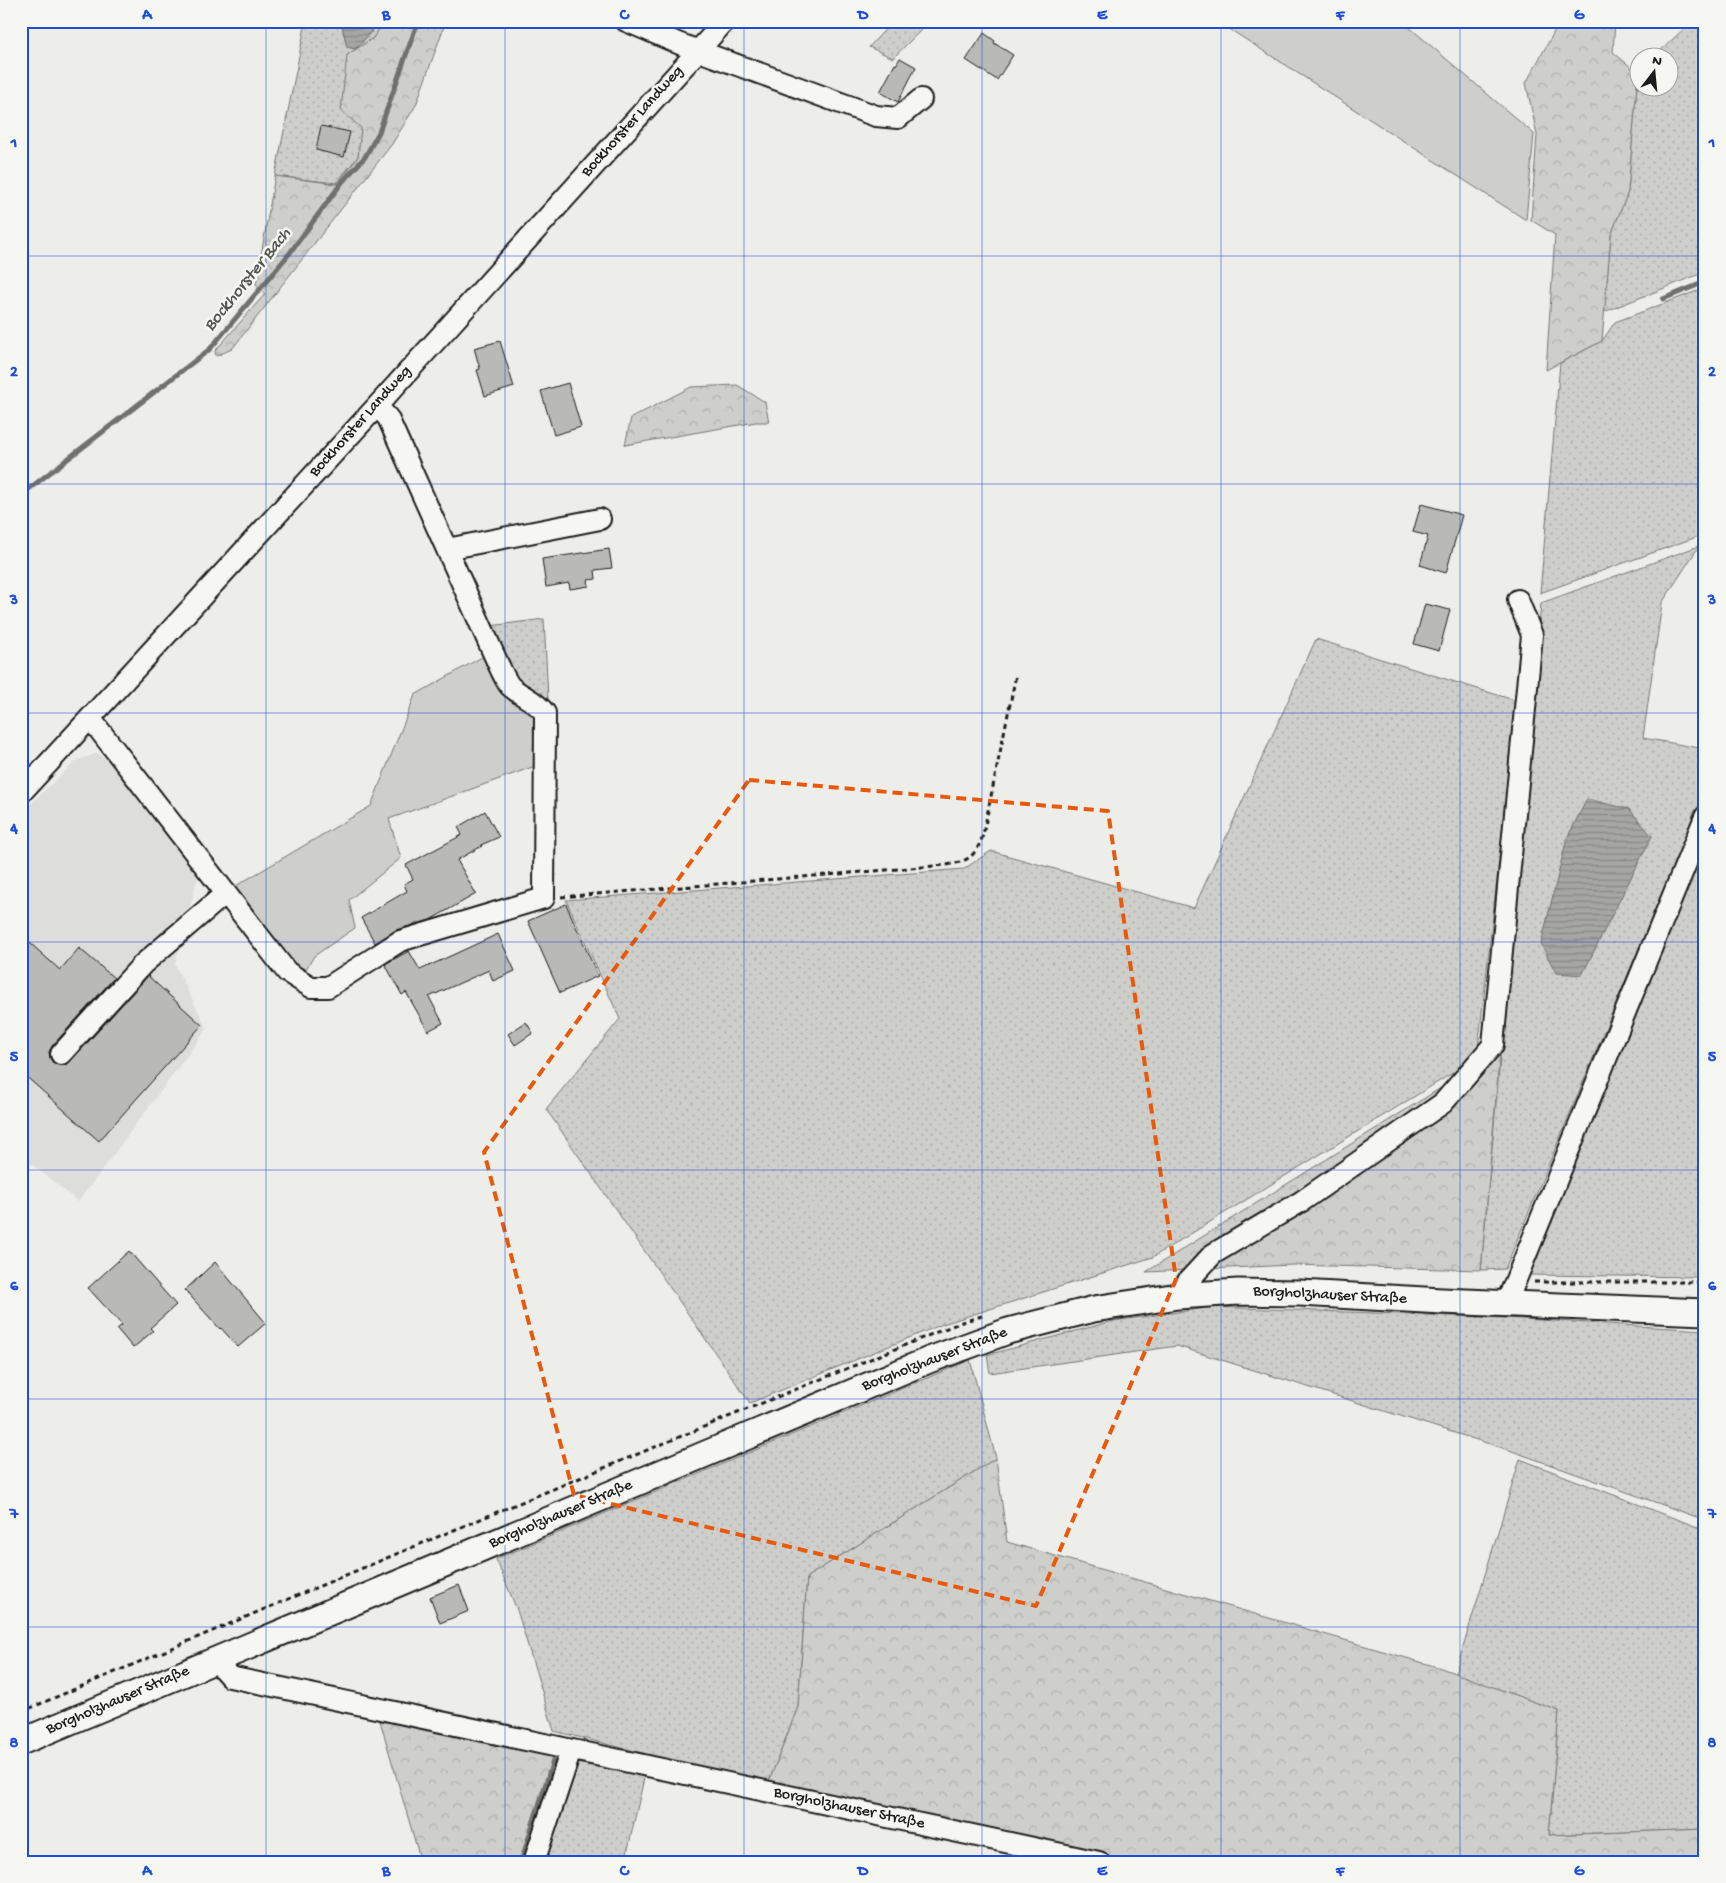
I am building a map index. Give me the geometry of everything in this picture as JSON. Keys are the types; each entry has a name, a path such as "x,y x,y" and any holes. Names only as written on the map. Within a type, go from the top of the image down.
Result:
{"main road":[{"name":"Borgholzhauser Straße","path":"21,1742 929,1360 1018,1328 1094,1309 1178,1296 1238,1292 1705,1312"}],"street":[{"name":"Bockhorster Landweg","path":"626,21 699,50"},
{"name":"Bockhorster Landweg","path":"21,793 377,406 725,21"},
{"path":"699,50 876,116 898,118 921,99"},
{"path":"90,718 287,972 311,987 328,987 400,941 544,898 545,713 537,703 509,685 388,418 377,406"},
{"path":"447,549 600,519"},
{"path":"1178,1296 1188,1281 1213,1254 1302,1201 1443,1103 1493,1046 1532,636 1518,600"},
{"path":"1506,1304 1705,817"},
{"path":"61,1054 142,964 226,893"},
{"name":"Borgholzhauser Straße","path":"215,1660 230,1676 1099,1862"},
{"path":"534,1862 570,1750"}],"path":[{"path":"544,898 958,864 968,859 978,848 983,835 1016,675"}],"highlighted area":[{"path":"749,780 1108,811 1176,1279 1036,1606 574,1495 484,1152"}],"shaded area":[{"path":"341,21 378,21 378,24 358,47 354,49 347,47"},
{"path":"97,753 117,766 198,876 175,965 207,1029 78,1202 21,1155 21,813 76,761"},
{"path":"1587,799 1629,809 1652,836 1582,975 1556,973 1541,944 1567,838"}],"green space":[{"path":"306,21 341,21 347,47 378,24 378,21 385,21 373,38 347,55 362,128 358,157 336,183 275,176"},
{"path":"385,21 446,21 416,105 392,144 232,349 216,356 215,351 265,294 256,284 275,176 337,184 358,157 361,128 341,110 347,55 373,38"},
{"path":"893,21 930,21 893,58 869,47"},
{"path":"1217,21 1402,21 1534,134 1526,220"},
{"path":"1560,21 1615,21 1613,52 1628,65 1628,98 1636,98 1628,192 1611,235 1602,341 1546,370 1555,235 1531,220 1537,135 1526,83"},
{"path":"1692,21 1705,21 1705,272 1604,312 1611,235 1628,192 1636,98 1678,98 1678,48 1664,48"},
{"path":"1705,288 1705,534 1540,593 1560,363 1602,341 1615,322"},
{"path":"737,385 765,402 769,422 756,422 625,445 631,418 691,387"},
{"path":"1699,546 1662,603 1643,738 1705,749 1705,790 1505,1269 1481,1270 1541,603"},
{"path":"544,619 548,699 525,689 512,677 490,626"},
{"path":"1316,639 1517,701 1477,1058 1153,1257 943,1324 750,1403 546,1109 620,1019 566,900 964,869 991,851 1194,908"},
{"path":"489,653 533,709 539,720 538,765 389,819 401,858 349,900 355,928 314,956 303,974 234,887 371,806 415,695"},
{"path":"1705,845 1705,1277 1529,1275"},
{"path":"1500,1051 1481,1270 1292,1265 1146,1272"},
{"path":"1214,1307 1506,1318 1705,1330 1705,1520 1509,1450 1177,1346 990,1373 987,1355 1113,1321"},
{"path":"970,1360 996,1458 807,1577 798,1707 768,1784 554,1731 517,1610 496,1559"},
{"path":"996,1458 1007,1542 1441,1668 1559,1711 1549,1835 1705,1829 1705,1862 1128,1862 768,1784 798,1707 807,1577"},
{"path":"1520,1459 1705,1530 1705,1829 1549,1835 1559,1711 1455,1674"},
{"path":"378,1714 550,1749 561,1761 527,1862 421,1862"},
{"path":"574,1763 645,1774 625,1862 543,1862"}],"building":[{"path":"984,33 995,41 994,43 1013,55 997,80 966,60"},
{"path":"900,58 916,67 898,102 880,92"},
{"path":"321,126 350,132 344,157 316,150"},
{"path":"500,341 514,387 485,396 477,370 480,369 474,348"},
{"path":"568,383 581,427 554,435 541,391"},
{"path":"1421,504 1462,515 1446,573 1420,565 1428,536 1413,532"},
{"path":"609,549 612,568 595,570 596,579 588,580 589,586 570,589 569,583 546,587 542,559"},
{"path":"1425,604 1450,610 1439,651 1414,644"},
{"path":"485,811 499,837 481,845 457,860 476,894 430,920 396,930 375,943 361,918 407,891 404,884 413,879 406,865 462,835 458,827"},
{"path":"566,904 598,976 560,993 528,921"},
{"path":"498,934 515,971 493,981 489,970 429,997 443,1023 428,1031 406,992 402,995 385,964 409,951 420,970"},
{"path":"21,935 60,970 79,948 114,978 52,1046 49,1052 53,1063 64,1065 70,1062 148,976 202,1025 99,1141 21,1072"},
{"path":"526,1022 533,1033 515,1045 508,1034"},
{"path":"129,1251 176,1305 150,1328 153,1331 133,1348 117,1329 122,1325 88,1288"},
{"path":"215,1262 266,1323 238,1347 185,1290"},
{"path":"459,1585 469,1611 440,1623 430,1597"}],"waterway":[{"name":"Bockhorster Bach","path":"21,495 210,349 289,254 343,181 365,157 379,132 418,21"},
{"path":"1663,299 1705,282"},
{"path":"521,1862 553,1761"}]}
